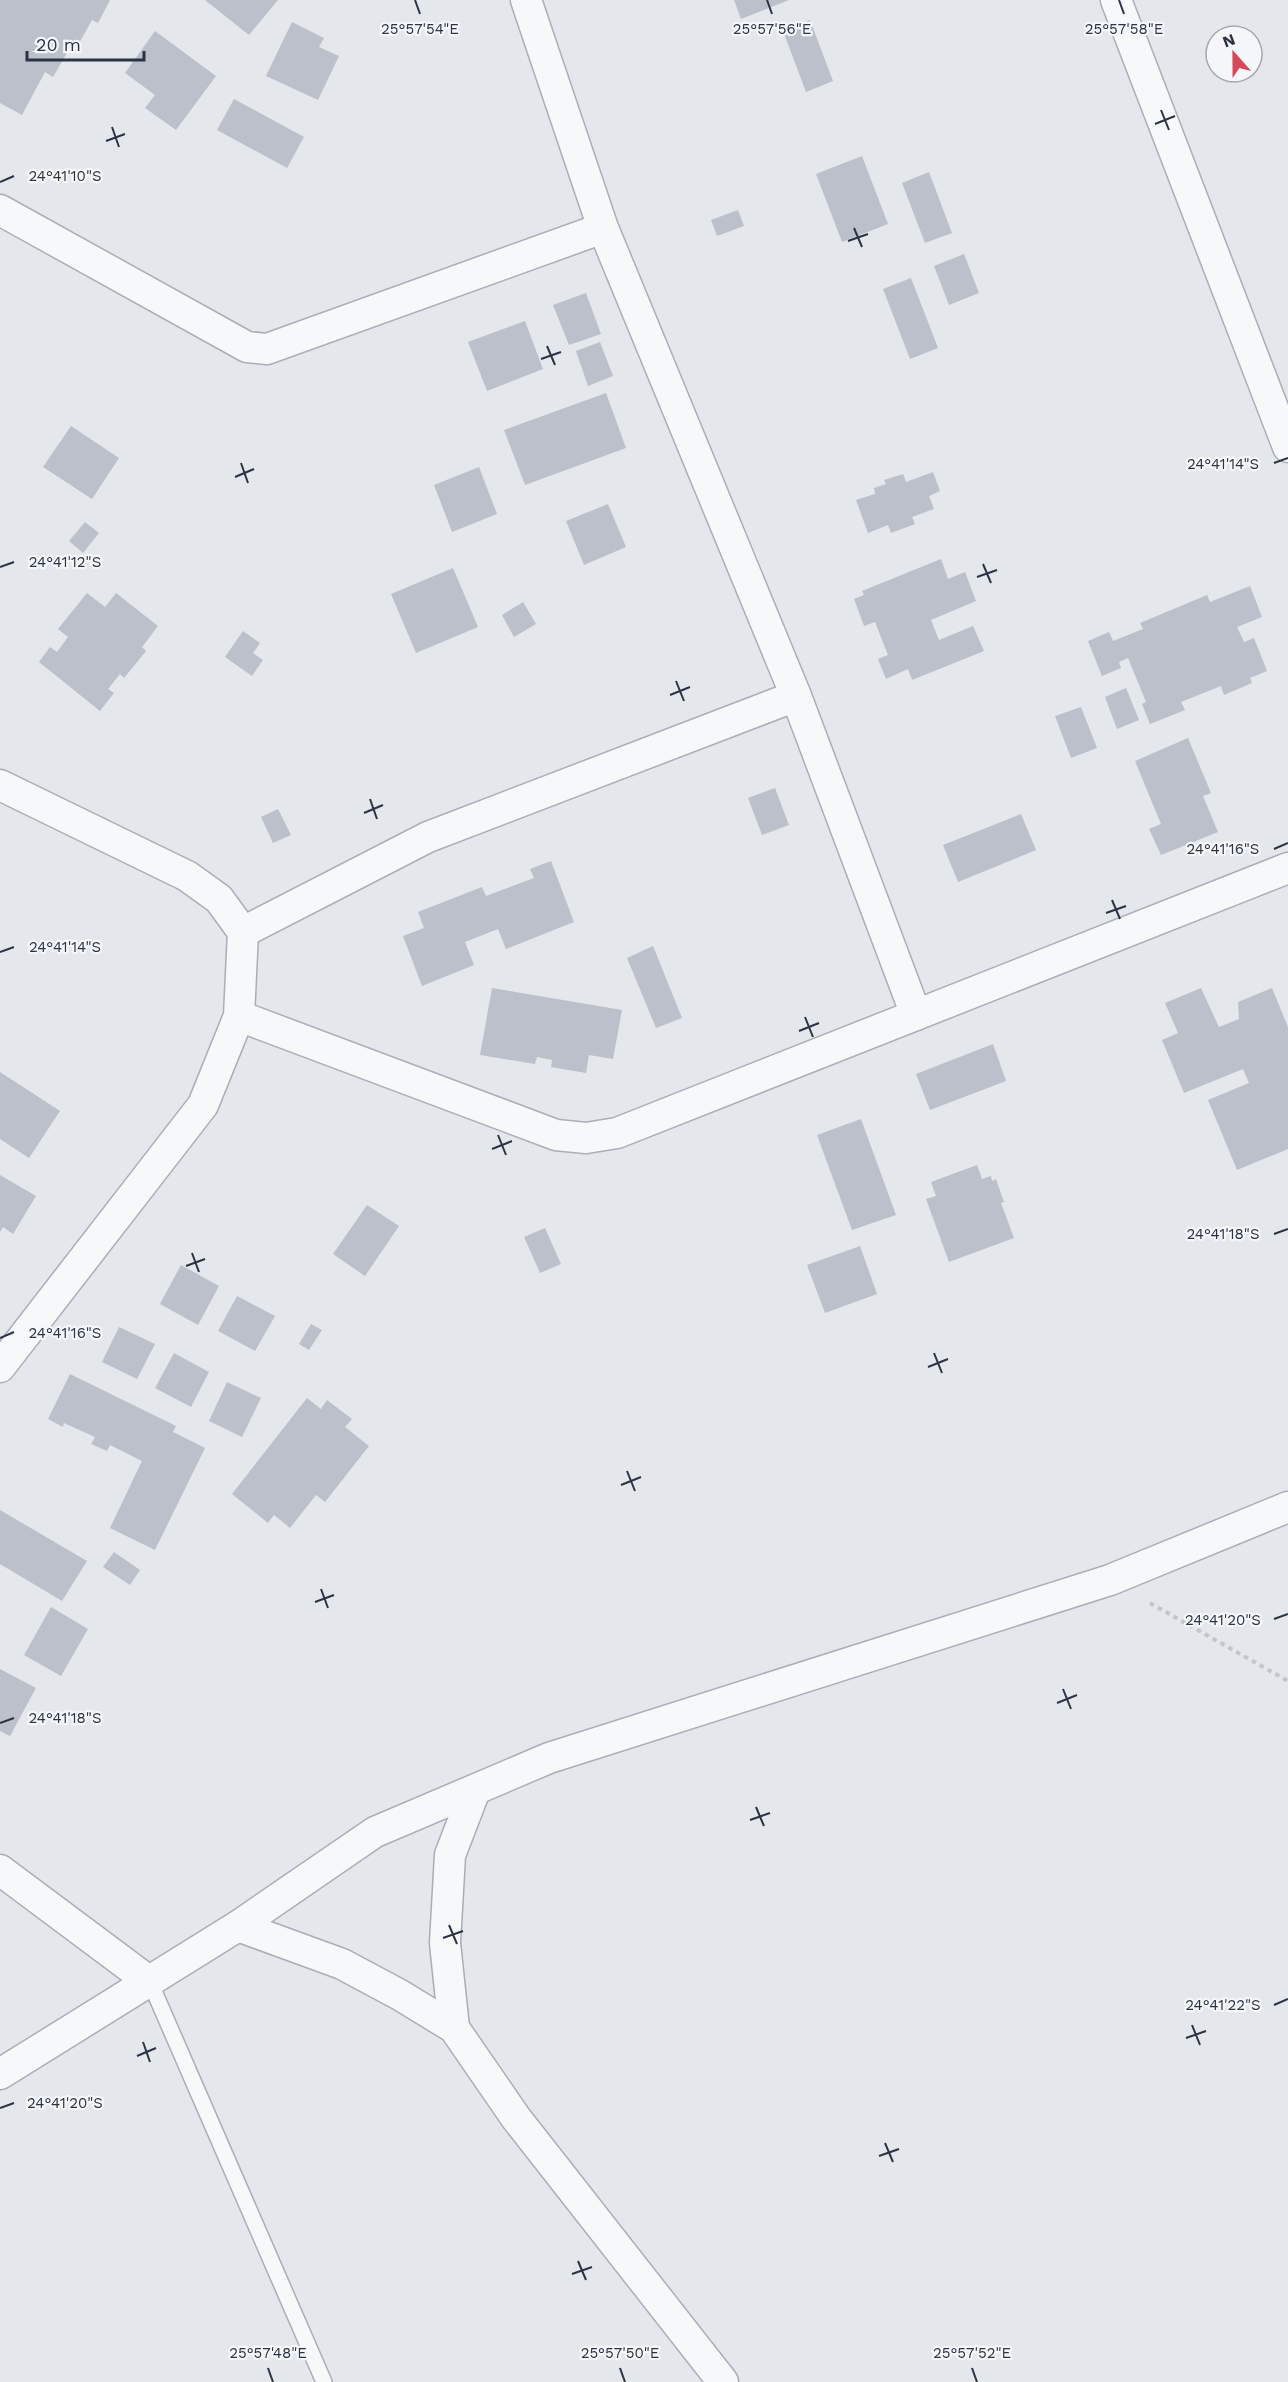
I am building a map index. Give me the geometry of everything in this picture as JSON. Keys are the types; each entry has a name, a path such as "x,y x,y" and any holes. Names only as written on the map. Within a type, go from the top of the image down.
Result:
{"street":[{"path":"526,0 603,228 796,696 916,1015"},
{"path":"1116,0 1288,447"},
{"path":"0,210 247,347 267,349 603,228"},
{"path":"243,932 428,837 796,696"},
{"path":"0,785 187,876 219,899 243,932 239,1016 203,1105 0,1367"},
{"path":"239,1016 556,1136 586,1138 616,1133 1288,868"},
{"path":"0,2074 238,1926 375,1832 549,1758 1110,1580 1288,1507"},
{"path":"454,2028 445,1943 450,1855 475,1790"},
{"path":"0,1870 150,1982"},
{"path":"238,1926 342,1964 400,1995 454,2028 516,2118 723,2382"}],"lane":[{"path":"150,1982 324,2382"}],"path":[{"path":"1110,1580 1288,1681"}],"building":[{"path":"0,0 110,0 98,23 92,20 77,47 72,44 53,77 45,72 22,115 0,103"},
{"path":"205,0 278,0 249,35"},
{"path":"734,0 789,0 741,19"},
{"path":"810,20 833,81 806,92 783,31"},
{"path":"292,22 324,38 319,47 339,56 318,100 266,76"},
{"path":"155,31 216,76 176,130 145,108 155,95 125,73"},
{"path":"234,99 304,137 287,168 217,130"},
{"path":"862,156 888,224 842,242 816,174"},
{"path":"929,172 952,233 925,243 902,183"},
{"path":"738,210 744,226 717,236 711,220"},
{"path":"964,254 979,293 949,305 934,266"},
{"path":"911,278 938,348 910,359 883,289"},
{"path":"586,293 601,334 569,345 553,305"},
{"path":"525,321 543,369 487,391 468,342"},
{"path":"600,342 613,376 588,386 576,351"},
{"path":"606,393 626,448 525,485 504,430"},
{"path":"71,426 119,458 92,499 43,467"},
{"path":"479,467 497,514 452,532 434,485"},
{"path":"933,472 940,491 929,496 934,509 912,517 915,524 891,533 888,525 868,533 856,500 875,494 874,488 886,484 884,480 903,474 906,482"},
{"path":"608,504 626,547 584,565 566,521"},
{"path":"85,522 99,533 83,553 69,541"},
{"path":"941,559 948,579 965,572 976,601 931,620 939,640 973,626 984,651 912,680 908,669 886,679 878,659 888,655 875,622 864,626 854,599 864,595 862,591"},
{"path":"453,568 478,627 416,653 391,594"},
{"path":"1250,586 1262,617 1237,627 1244,642 1254,638 1267,671 1250,678 1252,683 1224,695 1221,686 1181,702 1185,710 1150,724 1142,704 1146,702 1128,658 1119,662 1121,668 1102,676 1088,641 1109,632 1113,641 1143,629 1140,623 1207,595 1210,602"},
{"path":"87,593 105,607 116,593 158,626 142,647 146,651 124,678 120,674 108,689 114,693 100,711 39,662 50,647 57,652 68,637 58,629"},
{"path":"523,602 536,624 514,637 502,615"},
{"path":"243,631 260,643 253,653 263,660 252,676 225,657"},
{"path":"1126,688 1139,720 1117,729 1105,697"},
{"path":"1081,707 1097,748 1071,758 1055,716"},
{"path":"1188,738 1211,793 1203,796 1218,832 1161,855 1149,829 1161,824 1135,761"},
{"path":"775,788 789,825 762,835 748,798"},
{"path":"278,809 291,835 273,843 261,817"},
{"path":"1021,814 1036,850 958,882 943,845"},
{"path":"551,861 574,922 506,949 498,929 465,942 474,965 422,986 403,936 424,928 418,912 482,887 486,896 534,878 530,869"},
{"path":"653,946 682,1018 656,1028 627,958"},
{"path":"492,988 622,1010 613,1059 589,1055 586,1073 551,1067 552,1060 537,1057 535,1064 480,1055"},
{"path":"1201,988 1219,1027 1239,1019 1238,1002 1272,988 1288,1027 1288,1149 1237,1170 1208,1100 1249,1083 1243,1069 1184,1093 1162,1040 1178,1033 1165,1003"},
{"path":"993,1044 1006,1081 930,1110 916,1074"},
{"path":"0,1072 60,1111 29,1158 0,1139"},
{"path":"861,1119 896,1215 852,1230 817,1135"},
{"path":"977,1165 982,1179 991,1176 992,1181 996,1179 1004,1202 1001,1203 1014,1238 949,1262 926,1199 936,1196 931,1182"},
{"path":"0,1175 36,1196 13,1234 3,1227 0,1232"},
{"path":"367,1205 399,1226 365,1276 333,1254"},
{"path":"545,1228 561,1264 540,1273 524,1237"},
{"path":"860,1246 877,1294 825,1313 807,1265"},
{"path":"181,1265 219,1286 198,1325 160,1304"},
{"path":"237,1296 275,1316 255,1351 218,1331"},
{"path":"311,1324 322,1330 309,1350 299,1344"},
{"path":"119,1327 155,1344 137,1379 102,1362"},
{"path":"174,1353 209,1372 191,1407 155,1388"},
{"path":"70,1374 176,1426 173,1432 205,1448 155,1550 110,1528 142,1461 110,1445 107,1451 91,1444 95,1437 64,1423 63,1427 48,1419"},
{"path":"227,1382 261,1398 242,1437 209,1421"},
{"path":"307,1398 321,1409 327,1400 352,1419 345,1427 369,1446 325,1502 316,1495 290,1528 274,1515 268,1523 232,1494"},
{"path":"0,1510 87,1561 62,1601 0,1564"},
{"path":"114,1552 140,1570 130,1585 103,1567"},
{"path":"51,1607 88,1629 61,1676 24,1655"},
{"path":"0,1669 36,1688 10,1736 0,1731"}]}
